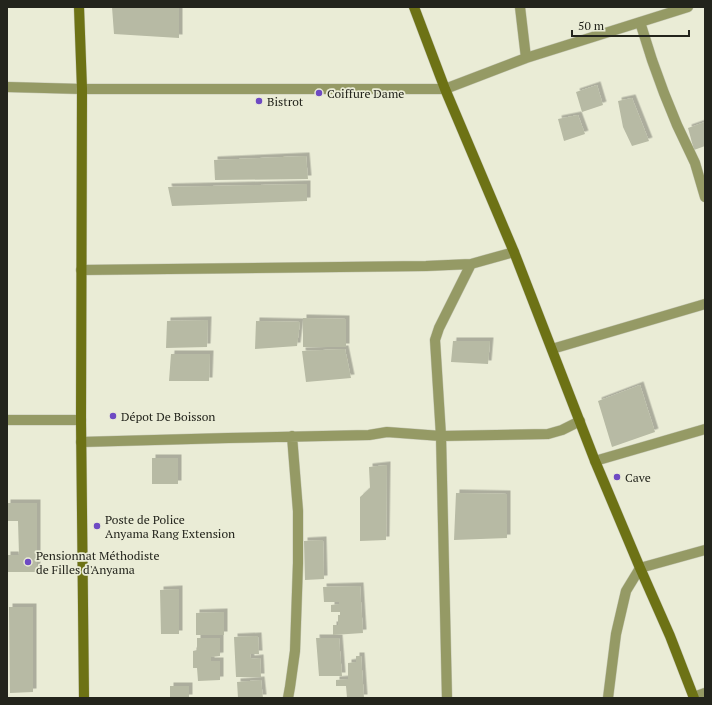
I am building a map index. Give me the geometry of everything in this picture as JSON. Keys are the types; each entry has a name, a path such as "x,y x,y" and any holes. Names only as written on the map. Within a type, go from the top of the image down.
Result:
{"street":[{"path":"79,7 82,89 81,442 84,698"},
{"path":"414,7 445,89 514,252 595,461 670,636 694,697 705,693"},
{"path":"520,7 526,58"},
{"path":"7,87 82,89 445,89 526,58 688,7"},
{"path":"640,22 652,60 677,124 695,163 705,197"},
{"path":"81,270 426,266 471,264 514,252"},
{"path":"447,698 440,436 435,340 439,328 471,264"},
{"path":"552,348 705,304"},
{"path":"7,420 81,420"},
{"path":"81,442 369,435 387,432 440,436 548,434 562,430 580,421"},
{"path":"595,461 705,429"},
{"path":"288,698 295,651 298,563 298,511 292,436"},
{"path":"608,698 616,634 626,590 640,568 705,550"}],"building":[{"path":"112,7 179,7 179,38 114,34"},
{"path":"597,85 603,105 582,112 576,92"},
{"path":"632,98 649,141 632,146 623,127 618,101"},
{"path":"578,115 585,134 564,141 558,119"},
{"path":"705,122 705,146 694,150 688,128"},
{"path":"306,156 308,179 215,180 214,160"},
{"path":"307,184 307,201 172,206 168,187"},
{"path":"303,318 346,319 346,347 303,347"},
{"path":"208,320 207,347 166,348 167,321"},
{"path":"256,321 300,322 297,346 255,349"},
{"path":"453,341 490,341 488,364 451,362"},
{"path":"345,349 351,378 306,382 302,351"},
{"path":"171,354 210,354 209,381 169,381"},
{"path":"640,385 655,432 612,447 598,401"},
{"path":"152,458 178,458 178,484 152,484"},
{"path":"387,465 386,540 360,541 360,497 370,488 369,467"},
{"path":"456,493 507,494 507,538 454,540"},
{"path":"7,503 37,503 37,572 7,572 7,555 19,555 18,521 7,521"},
{"path":"323,540 324,579 305,580 304,541"},
{"path":"360,586 363,633 333,635 333,625 338,625 338,615 340,615 340,612 331,612 331,605 339,604 339,602 324,602 323,587"},
{"path":"179,589 179,634 161,634 160,590"},
{"path":"9,607 33,607 33,692 10,693"},
{"path":"224,612 224,635 196,635 196,613"},
{"path":"258,636 259,654 250,654 251,659 260,658 261,677 236,677 234,637"},
{"path":"197,638 220,638 220,656 211,657 211,661 220,661 220,680 198,681 197,668 193,668 193,651 197,650"},
{"path":"316,638 339,638 342,676 319,676"},
{"path":"356,656 361,656 364,698 347,698 346,686 336,686 336,680 348,679 348,663 356,662"},
{"path":"261,680 263,698 238,698 237,682"},
{"path":"170,686 189,686 189,698 170,698"}],"place":[{"name":"Coiffure Dame","path":"319,93"},
{"name":"Bistrot","path":"259,101"},
{"name":"Dépot De Boisson","path":"113,416"},
{"name":"Cave","path":"617,477"},
{"name":"Poste de Police Anyama Rang Extension","path":"97,526"},
{"name":"Pensionnat Méthodiste de Filles d'Anyama","path":"28,562"}]}
